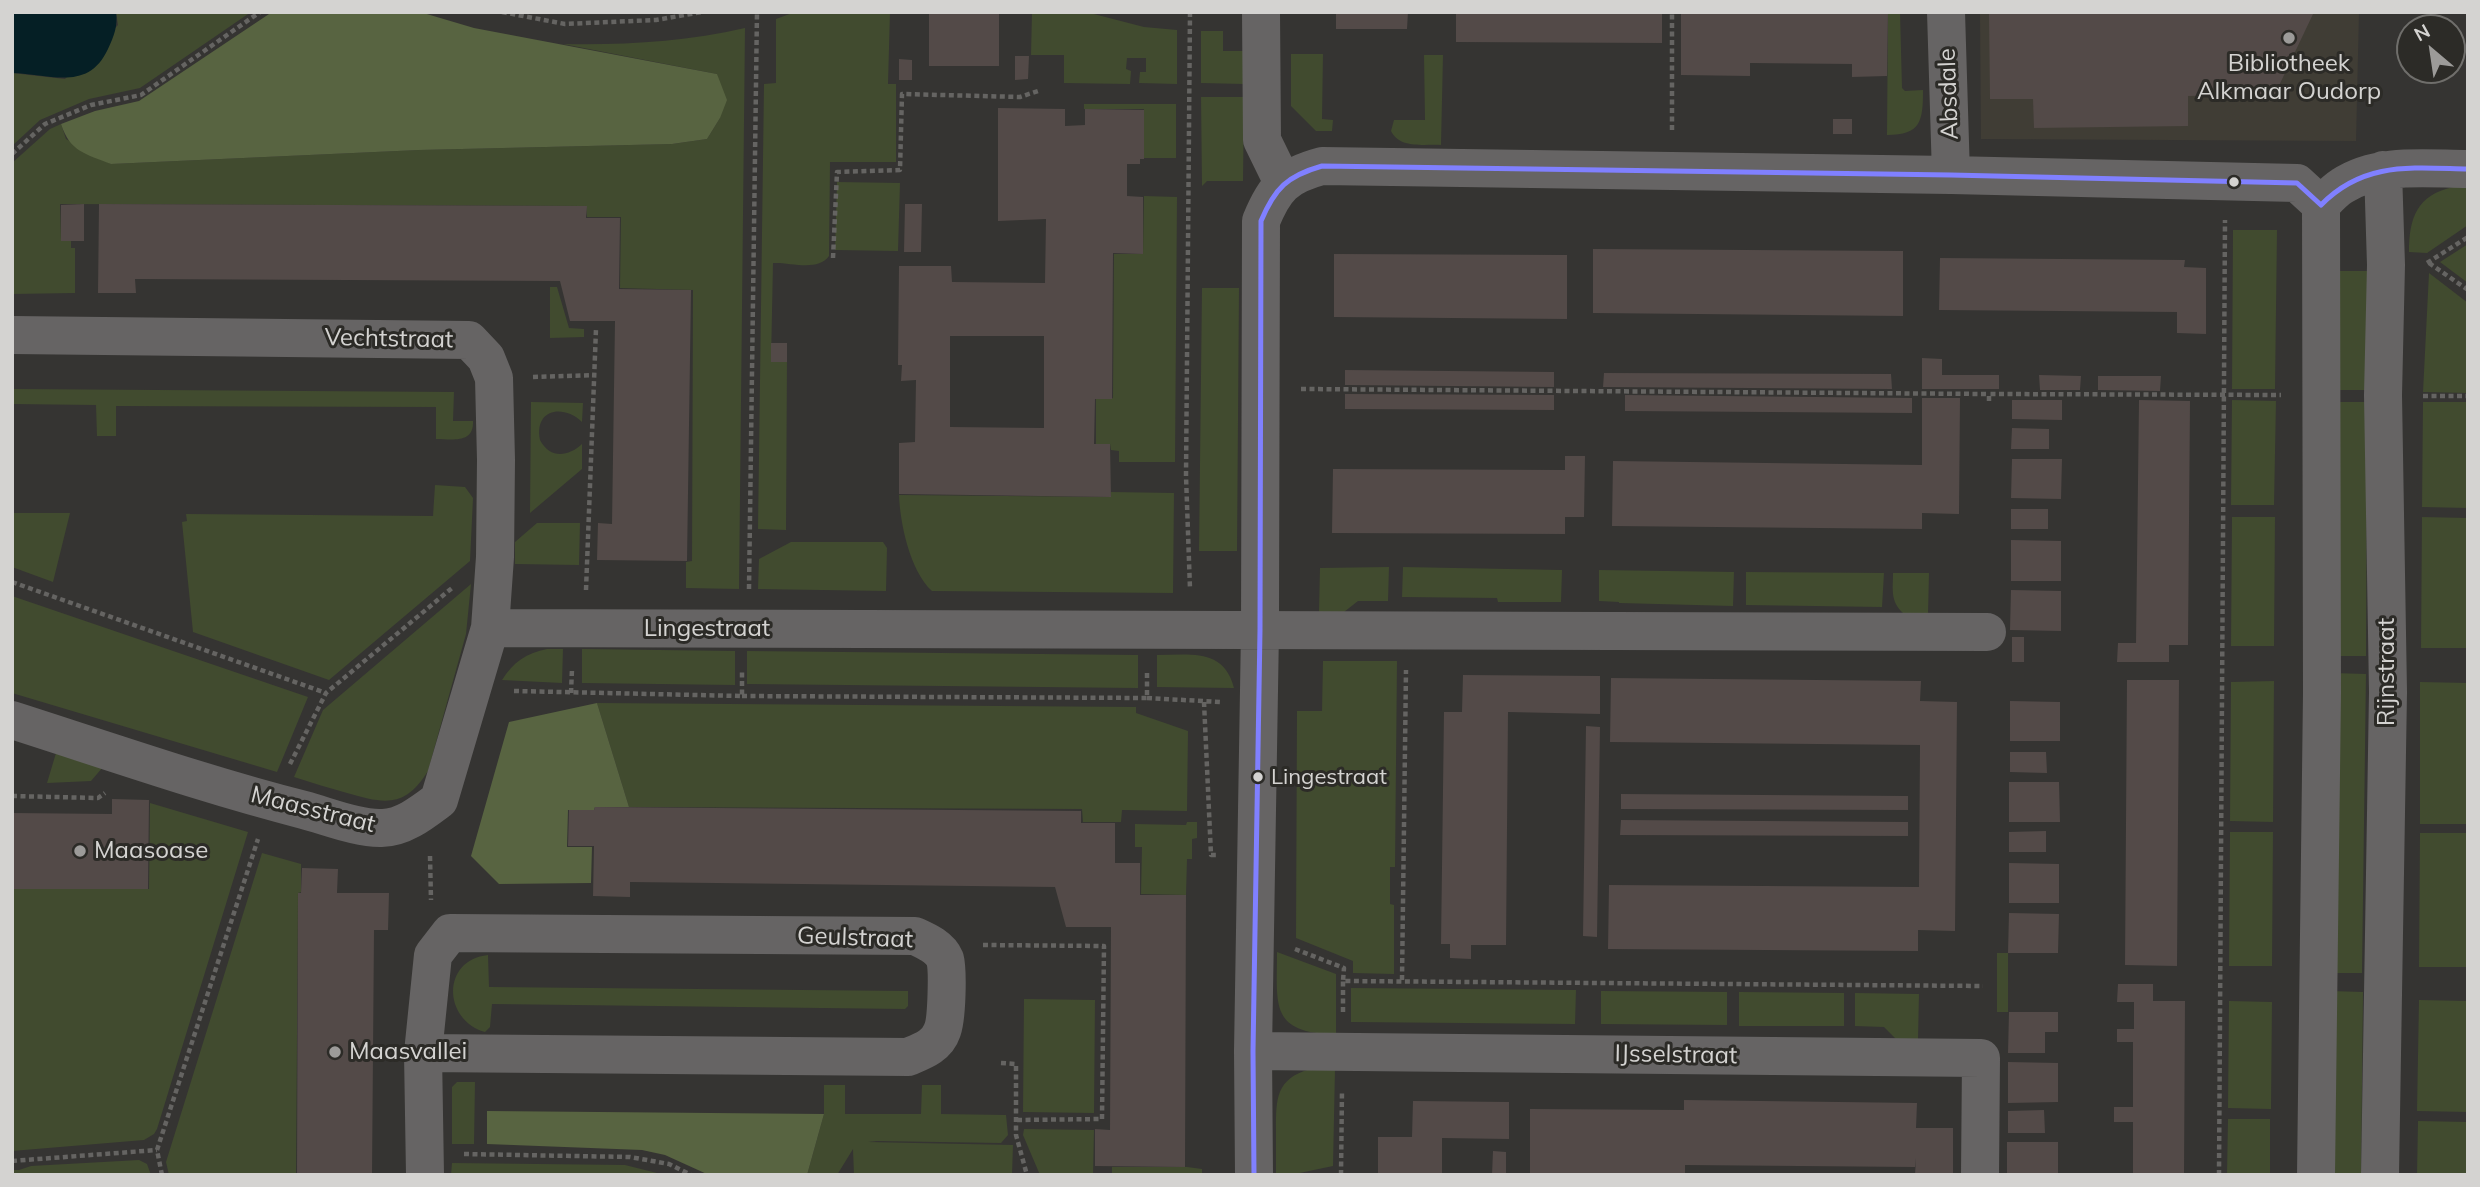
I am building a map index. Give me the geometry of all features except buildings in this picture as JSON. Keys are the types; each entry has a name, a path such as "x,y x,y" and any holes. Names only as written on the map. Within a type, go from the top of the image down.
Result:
{"street":[{"path":"1262,12 1262,139 1283,183"},
{"name":"Absdale","path":"1946,12 1951,175"},
{"path":"1254,1175 1252,1051 1260,630 1261,221 1271,197 1283,183 1299,172 1322,166 2297,183 2321,205 2322,707 2316,1175"},
{"path":"2321,205 2342,186 2383,170 2468,169"},
{"name":"Rijnstraat","path":"2380,1175 2388,692 2383,395 2386,265 2383,170"},
{"name":"Vechtstraat","path":"12,335 469,340 486,358 494,378 495,557 490,628"},
{"name":"Lingestraat","path":"490,628 1260,630"},
{"name":"Maasstraat","path":"12,720 271,802 383,828 420,814 439,800 490,628"},
{"path":"1260,630 1987,632"},
{"path":"425,1164 423,1053 433,955 450,933"},
{"name":"Geulstraat","path":"423,1053 908,1057 930,1047 942,1031 946,1003 945,959 931,943 915,936 450,933"},
{"name":"IJsselstraat","path":"1252,1051 1982,1058 1980,1175"}],"path":[{"path":"12,154 45,124 91,106 141,95 260,12"},
{"path":"502,12 565,24 656,20 702,12"},
{"path":"742,696 742,649 748,630 757,12"},
{"path":"1189,12 1186,476 1191,601"},
{"path":"1672,12 1672,173"},
{"path":"833,258 837,172 900,170 902,94 1020,97 1038,91"},
{"path":"2219,1175 2225,182"},
{"path":"2468,237 2429,263 2468,290"},
{"path":"571,693 574,628 586,606 596,329"},
{"path":"494,378 596,375"},
{"path":"1262,388 2321,395"},
{"path":"1989,394 1989,401"},
{"path":"2383,395 2468,397"},
{"path":"12,582 326,693"},
{"path":"471,690 742,696 1147,698 1145,630"},
{"path":"1402,980 1406,631"},
{"path":"1204,702 1211,855 1226,855"},
{"path":"12,796 98,798 140,760"},
{"path":"420,814 430,841 431,909 450,933"},
{"path":"1254,935 1344,968 1343,981 1983,986"},
{"path":"945,959 965,945 1104,946 1102,1119 1016,1120"},
{"path":"1001,1063 1016,1064 1016,1135 1027,1175"},
{"path":"12,1161 157,1150 162,1175"},
{"path":"425,1164 630,1157 669,1164 691,1175"}],"shaded area":[{"path":"1980,12 2359,12 2356,141 1981,139"}],"green space":[{"path":"116,12 251,12 140,88 89,99 40,120 12,146 12,73 65,79 118,25"},
{"path":"272,12 420,12 474,28 717,74 727,100 707,139 672,144 419,150 111,164 80,151 69,141 61,124 95,111 139,101"},
{"path":"795,12 890,12 888,84 896,84 896,162 830,162 829,256 818,264 811,265 773,263 771,362 787,358 786,530 758,529 764,84 776,83 776,19"},
{"path":"1032,12 1086,12 1144,27 1177,30 1177,84 1139,83 1140,72 1146,72 1146,58 1127,58 1126,69 1131,71 1130,84 1064,83 1064,55 1031,55"},
{"path":"1888,12 1900,12 1902,88 1905,91 1923,90 1918,124 1907,132 1887,135"},
{"path":"745,28 739,589 686,588 686,562 692,561 693,290 620,288 621,217 587,217 586,206 60,204 61,240 71,241 71,248 75,248 75,293 12,294 12,163 50,129 61,124 66,139 111,164 419,150 672,144 707,139 720,118 717,74 563,44 655,42"},
{"path":"1201,31 1223,31 1223,51 1244,51 1244,84 1201,83"},
{"path":"1291,54 1323,54 1322,119 1333,120 1332,131 1316,131 1291,106"},
{"path":"1424,55 1443,55 1441,145 1406,143 1395,137 1391,131 1394,120 1425,120"},
{"path":"1201,97 1244,97 1243,181 1207,181 1202,186"},
{"path":"1084,104 1176,104 1176,158 1144,158 1144,109 1084,109"},
{"path":"837,182 900,183 898,251 835,250"},
{"path":"2453,187 2468,187 2468,225 2427,253 2409,252 2413,219 2423,202"},
{"path":"1144,196 1177,197 1175,462 1119,462 1119,451 1111,450 1110,444 1096,444 1096,399 1113,398 1114,254 1143,254"},
{"path":"2233,230 2277,230 2275,389 2232,389"},
{"path":"2468,244 2468,283 2440,262"},
{"path":"2334,271 2368,271 2367,390 2334,390"},
{"path":"2429,273 2468,303 2468,393 2423,392"},
{"path":"550,287 557,287 569,328 584,329 584,337 550,338"},
{"path":"1202,288 1239,288 1237,551 1199,551"},
{"path":"12,389 454,392 453,421 473,421 470,434 466,437 436,439 436,407 116,406 116,436 97,436 96,405 12,404"},
{"path":"2232,400 2276,401 2274,505 2231,505"},
{"path":"531,402 583,403 582,422 574,416 559,412 546,416 541,422 540,440 554,453 571,452 582,444 582,469 530,513"},
{"path":"2334,402 2367,402 2366,656 2334,656"},
{"path":"2423,402 2468,402 2468,508 2422,507"},
{"path":"435,485 465,487 473,498 470,561 329,680 193,632 182,522 187,521 186,514 433,516"},
{"path":"1111,492 1174,493 1173,593 932,591 912,559 901,519 899,495 1110,497"},
{"path":"12,513 70,513 53,582 12,567"},
{"path":"2232,517 2275,517 2274,646 2231,646"},
{"path":"2422,517 2468,518 2468,648 2421,648"},
{"path":"537,523 580,523 579,565 515,564 515,542"},
{"path":"791,542 883,542 887,548 886,591 758,589 759,559"},
{"path":"1389,567 1388,601 1358,601 1344,612 1319,612 1320,568"},
{"path":"1403,567 1562,570 1561,602 1402,597"},
{"path":"1599,570 1734,572 1733,606 1599,601"},
{"path":"1746,572 1884,573 1882,607 1746,605"},
{"path":"1893,573 1929,573 1928,615 1903,613 1893,594"},
{"path":"471,584 466,634 428,771 411,792 393,800 383,801 360,797 294,777 323,710"},
{"path":"12,596 308,697 277,772 12,693"},
{"path":"547,649 563,649 562,683 502,680 521,659"},
{"path":"582,649 735,651 735,685 582,683"},
{"path":"747,651 1138,655 1138,688 747,684"},
{"path":"1157,655 1193,655 1214,660 1229,675 1234,688 1157,687"},
{"path":"1323,661 1397,661 1395,867 1390,867 1390,904 1394,905 1394,974 1353,973 1353,961 1296,938 1297,711 1322,711"},
{"path":"2332,673 2366,674 2362,973 2329,973"},
{"path":"2274,681 2273,822 2230,821 2231,682"},
{"path":"2420,682 2468,683 2468,824 2420,824"},
{"path":"597,703 1136,707 1136,713 1188,731 1187,811 1122,810 1121,822 1083,822 1082,809 629,807"},
{"path":"597,703 629,807 568,810 567,847 592,847 591,883 499,884 471,856 509,722"},
{"path":"56,753 103,767 91,781 47,783"},
{"path":"150,803 248,832 157,1129 144,1140 12,1151 12,888 149,889"},
{"path":"1187,822 1197,822 1197,838 1192,839 1192,859 1187,859 1186,895 1141,894 1142,847 1135,847 1135,824 1186,825"},
{"path":"2230,832 2273,832 2272,966 2229,966"},
{"path":"2420,833 2468,833 2468,967 2419,967"},
{"path":"262,853 301,864 301,892 298,893 296,1175 169,1175 166,1162"},
{"path":"1277,952 1336,974 1336,1035 1315,1033 1288,1022 1278,1002"},
{"path":"1997,953 2008,953 2008,1012 1997,1012"},
{"path":"488,955 489,987 908,991 908,1006 905,1009 492,1004 490,1027 485,1032 461,1016 453,991 455,978 462,967 473,959"},
{"path":"1351,988 1576,990 1575,1024 1351,1022"},
{"path":"1601,991 1727,992 1727,1025 1601,1024"},
{"path":"2330,991 2363,992 2361,1175 2328,1175"},
{"path":"1739,992 1844,993 1844,1026 1739,1026"},
{"path":"1855,993 1919,994 1918,1039 1896,1039 1884,1027 1855,1026"},
{"path":"1024,999 1095,1000 1094,1113 1023,1112"},
{"path":"2419,1000 2468,1001 2468,1112 2417,1111"},
{"path":"2229,1001 2272,1002 2271,1109 2228,1108"},
{"path":"1310,1069 1335,1069 1333,1166 1290,1175 1276,1175 1277,1108 1280,1091 1290,1078"},
{"path":"457,1082 475,1082 474,1144 452,1144 452,1087"},
{"path":"824,1085 845,1085 845,1114 921,1114 922,1085 941,1085 941,1114 1006,1115 1008,1135 1001,1143 868,1142 1013,1145 1012,1175 854,1175 853,1149 837,1175 807,1175 824,1114"},
{"path":"487,1111 824,1114 807,1175 709,1175 665,1155 642,1150 487,1144"},
{"path":"2228,1119 2270,1119 2270,1175 2227,1175"},
{"path":"2418,1121 2468,1122 2468,1175 2417,1175"},
{"path":"1024,1129 1094,1130 1093,1175 1040,1175 1023,1135"},
{"path":"139,1160 147,1164 151,1175 12,1175 12,1170 31,1166"},
{"path":"452,1163 625,1165 665,1175 451,1175"},
{"path":"1112,1167 1187,1167 1202,1169 1202,1175 1112,1175"}],"water":[{"path":"12,12 116,12 116,26 100,62 79,76 67,78 12,73"}],"transit line":[{"path":"1254,1175 1261,221 1277,192 1284,185 1300,174 1322,166 1951,175 2297,183 2321,205"},
{"path":"2321,205 2337,191 2372,174 2408,168 2468,169"}],"place":[{"name":"Bibliotheek Alkmaar Oudorp","path":"2289,38"},
{"name":"Lingestraat","path":"1258,777"},
{"name":"Maasoase","path":"80,851"},
{"name":"Maasvallei","path":"335,1052"}]}
